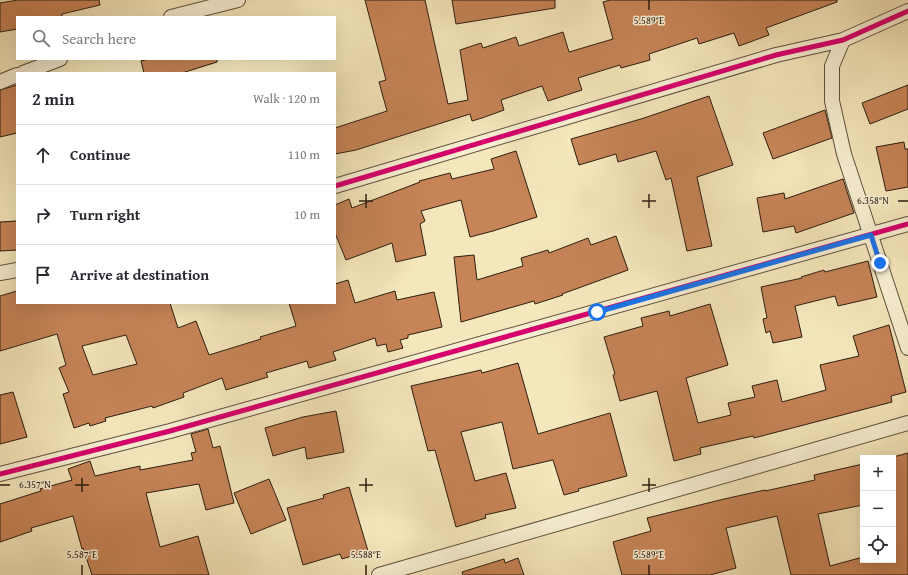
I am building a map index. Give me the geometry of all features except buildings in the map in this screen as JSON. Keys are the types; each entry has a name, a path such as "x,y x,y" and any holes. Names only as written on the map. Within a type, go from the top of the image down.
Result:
{"street":[{"path":"175,16 238,0"},
{"path":"336,186 776,55 843,40 908,11"},
{"path":"843,40 832,66 832,100 844,154 908,348"},
{"path":"26,72 57,60"},
{"path":"0,82 16,75"},
{"path":"0,474 178,429 908,224"},
{"path":"0,273 16,270"},
{"path":"379,575 908,423"}],"cycle path":[{"path":"336,186 776,55 843,40 908,11"},
{"path":"0,474 170,431 908,224"}],"route":[{"path":"597,312 871,235 880,263"}]}
